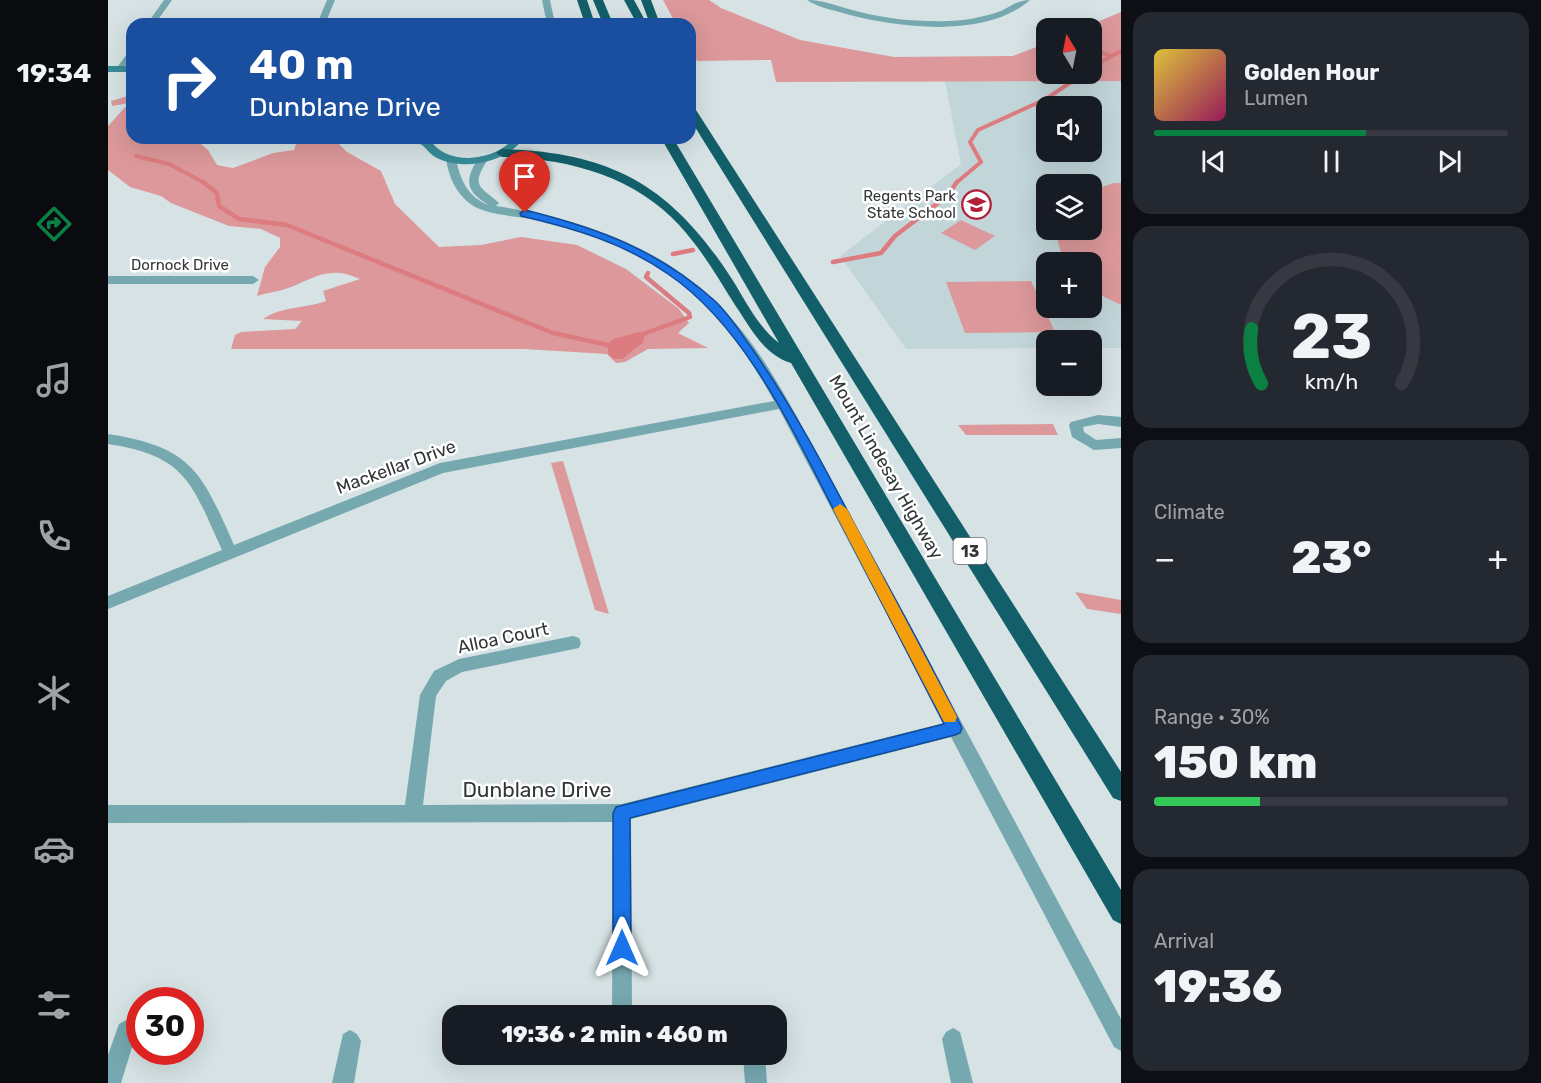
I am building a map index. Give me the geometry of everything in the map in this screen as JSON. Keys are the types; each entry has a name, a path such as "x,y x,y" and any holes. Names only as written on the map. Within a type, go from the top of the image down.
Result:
{"highway":[{"path":"582,0 588,18"},
{"path":"598,0 606,18"},
{"path":"629,0 639,18"},
{"path":"646,0 653,18"},
{"name":"Mount Lindesay Highway","path":"696,119 1121,791"},
{"name":"Mount Lindesay Highway","path":"670,144 1121,912"},
{"path":"502,153 545,153 582,163 629,182 663,203 676,213 701,243 765,339 798,362"}],"street":[{"path":"155,18 168,0"},
{"path":"324,18 331,0"},
{"path":"546,0 550,18"},
{"path":"812,0 860,16 888,21 941,23 1005,12 1026,0"},
{"path":"121,69 126,61"},
{"path":"108,69 126,69"},
{"path":"428,144 439,155 451,159 483,159 502,153 515,144"},
{"path":"451,159 464,195 483,207 508,210 573,225 631,247 673,272 713,305 725,319 782,404 1121,1040"},
{"path":"483,159 473,175 476,189 482,197 508,210"},
{"name":"Dornock Drive","path":"108,280 253,280"},
{"name":"Mackellar Drive","path":"108,603 440,468 782,404"},
{"path":"1121,422 1107,419 1086,420 1076,425 1077,434 1094,445 1121,443"},
{"path":"108,439 128,441 162,453 195,478 230,552"},
{"name":"Alloa Court","path":"413,813 428,694 440,676 459,666 573,643"},
{"name":"Dunblane Drive","path":"108,814 622,813 955,728"},
{"path":"622,813 622,1005"},
{"path":"110,1083 126,1031"},
{"path":"953,1039 962,1083"},
{"path":"343,1083 350,1041"},
{"path":"755,1065 756,1083"}],"shaded area":[{"path":"663,0 709,0 721,8 800,40 894,57 1013,56 1036,47 1036,81 776,82 771,60 697,61 696,18 673,18"},
{"path":"1121,12 1121,81 1102,81 1102,20"},
{"name":"Regents Park State School","path":"945,81 1102,84 1102,81 1121,81 1121,183 1102,188 1102,174 1036,174 1036,240 1058,240 1062,252 1036,252 1036,318 1102,318 1102,296 1121,305 1121,348 1102,348 1102,330 1036,330 1036,348 906,349 840,256 961,164"},
{"path":"126,97 126,104 112,106 111,101"},
{"path":"126,106 126,144 201,144 208,150 217,165 233,168 273,153 294,150 296,144 339,144 347,152 381,171 395,204 439,247 481,245 521,237 577,245 626,269 679,309 689,323 678,333 708,348 648,349 625,362 616,363 607,354 524,349 231,349 235,335 241,332 295,329 302,321 263,319 285,310 326,301 323,291 360,279 330,273 257,296 265,267 280,247 280,238 261,229 229,226 171,203 161,196 130,187 108,170 108,126","holes":["632,336 643,343 623,359 614,359 621,337"]},
{"path":"1121,183 1121,305 1102,296 1102,252 1061,252 1057,240 1102,240 1102,187"},
{"path":"961,220 995,236 975,250 941,233"},
{"path":"1031,281 1036,292 1036,318 1048,318 1054,330 965,333 946,282"},
{"path":"639,332 645,334 643,343 623,359 614,359 609,355 607,346 613,339"},
{"path":"1053,424 1058,435 966,435 958,425"},
{"path":"563,461 609,614 595,610 551,463"},
{"path":"1075,592 1121,600 1121,614 1087,609"}],"waterway":[{"path":"1102,61 1121,51"},
{"path":"1102,52 1110,56"},
{"path":"957,182 981,162 970,142 978,130 1046,99 1068,84"},
{"path":"136,156 169,164 205,183"},
{"path":"203,182 217,193 219,206 239,219 287,225 553,333 613,346"},
{"path":"833,262 881,253 895,236 947,196 957,182"},
{"path":"673,254 693,250"},
{"path":"635,337 690,317 689,313 646,277 648,273"}],"slow traffic":[{"path":"840,509 949,717"}],"place":[{"name":"Regents Park State School","path":"977,205"}],"route":[{"path":"525,213 573,225 631,247 673,272 713,305 725,319 765,376 810,453 955,728 622,813 622,948"}]}
